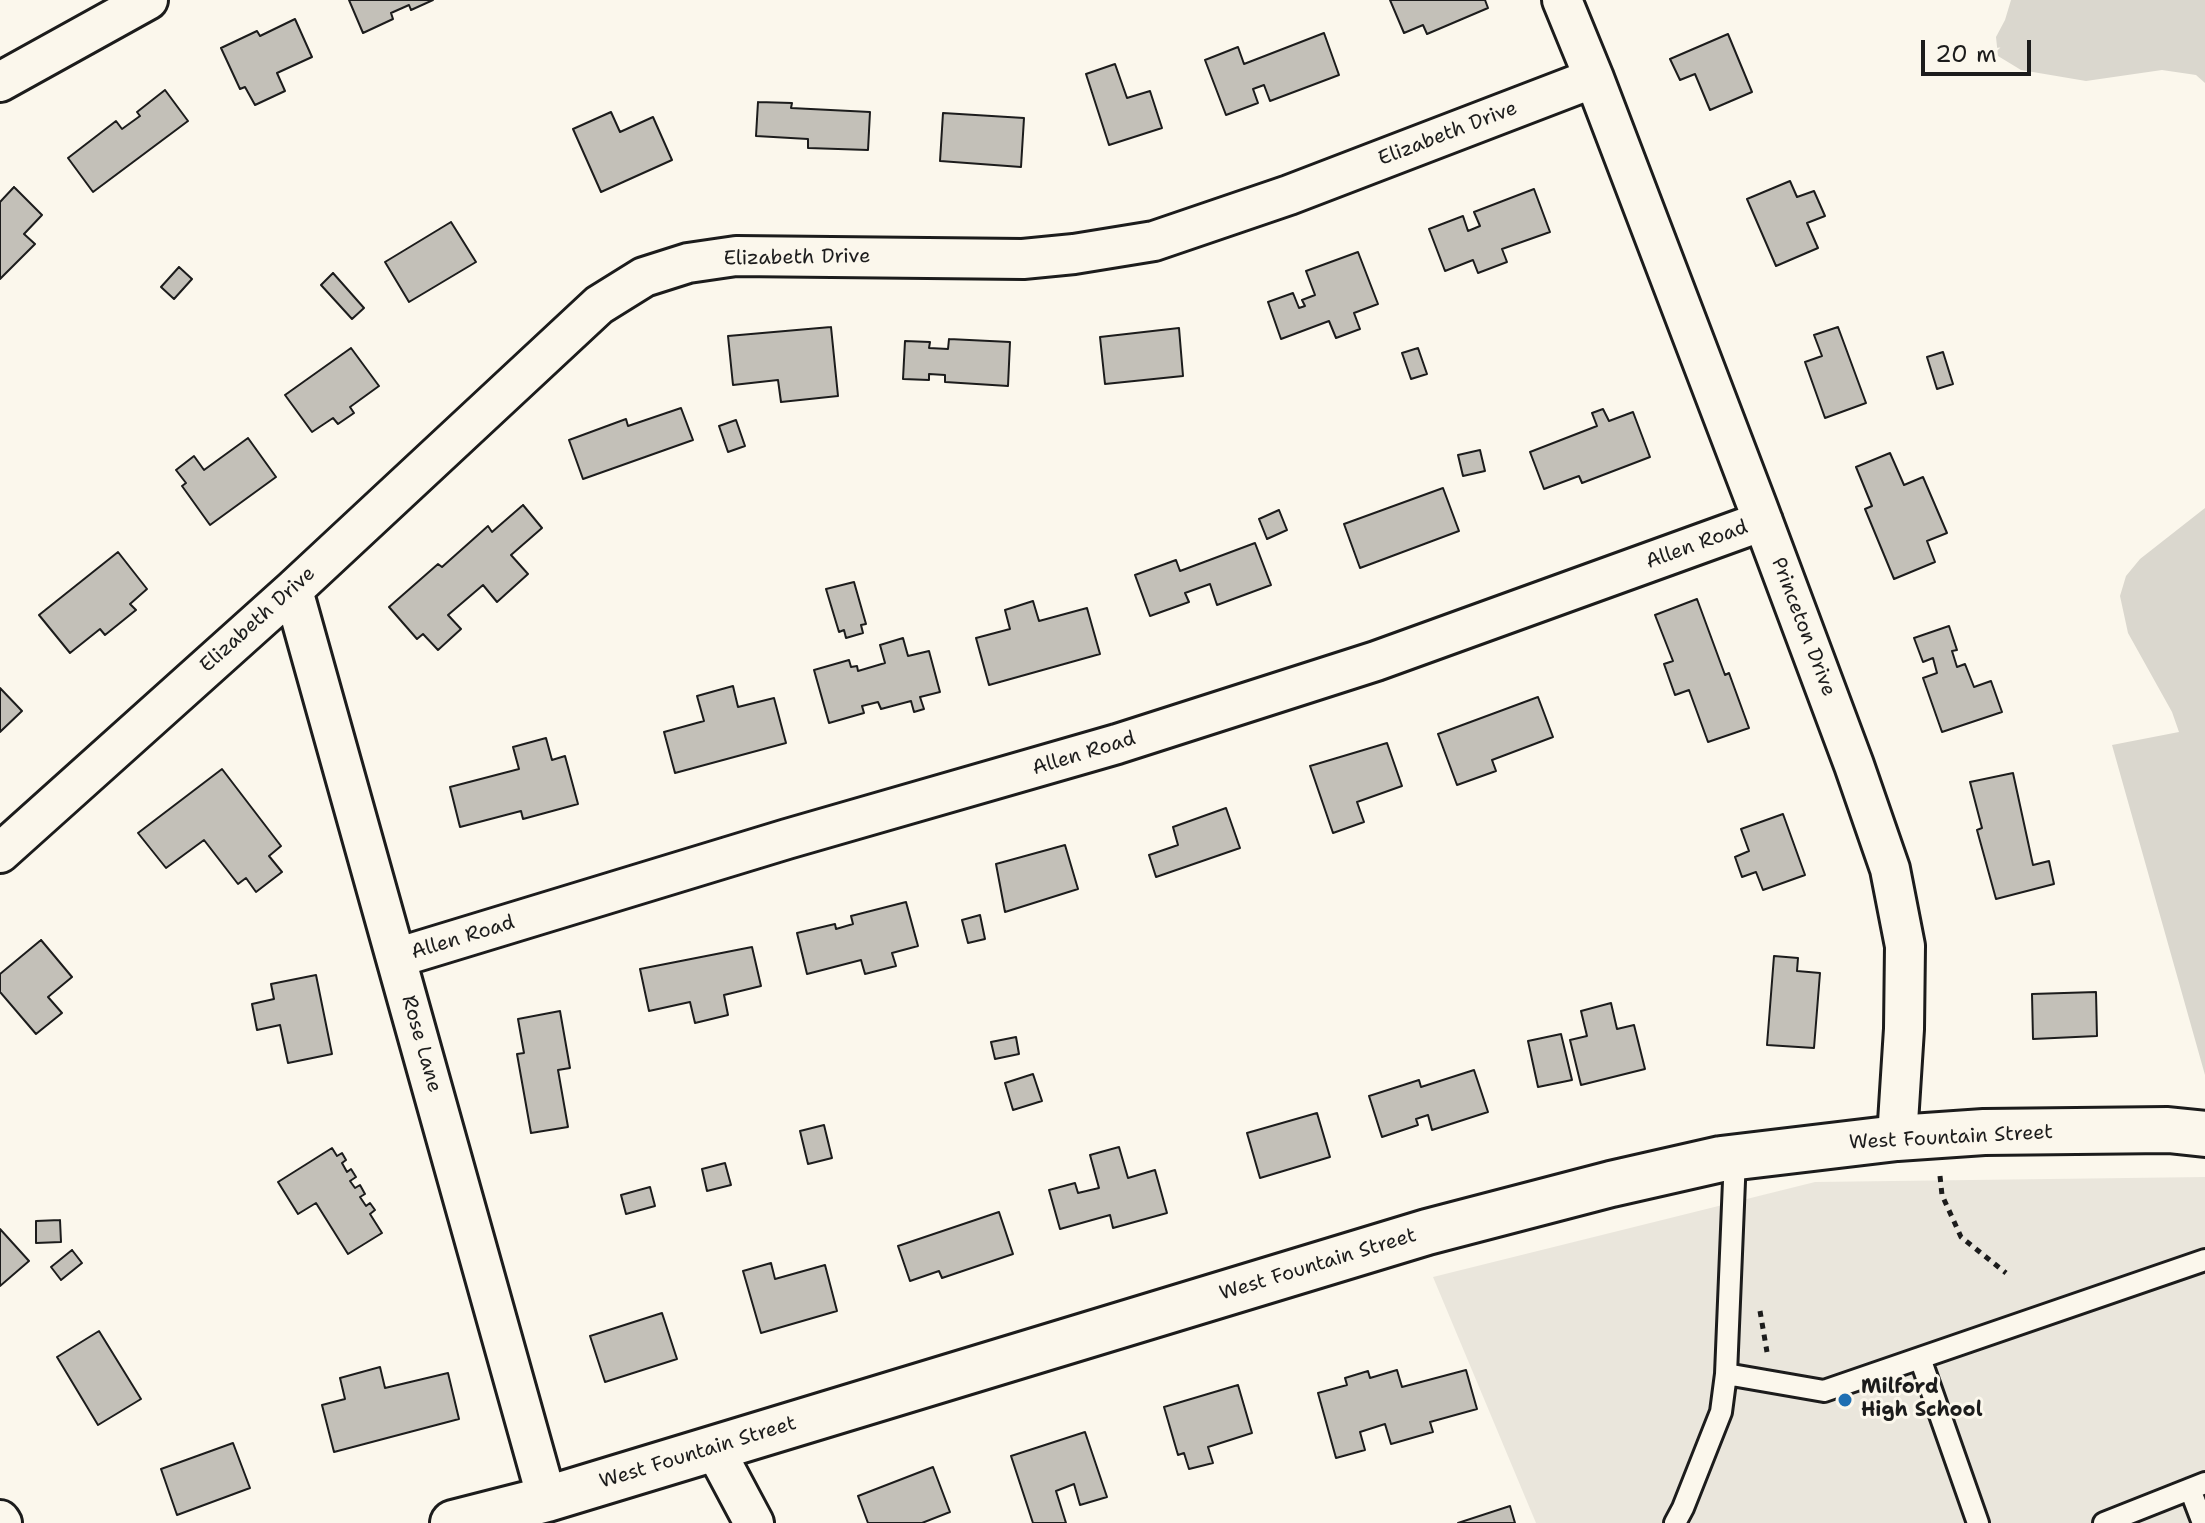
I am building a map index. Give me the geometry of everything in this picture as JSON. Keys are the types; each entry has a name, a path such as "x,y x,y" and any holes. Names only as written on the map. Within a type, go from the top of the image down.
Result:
{"street":[{"path":"1,79 148,0"},
{"name":"Princeton Drive","path":"1562,0 1763,521 1890,869 1905,946 1904,1029 1897,1138"},
{"name":"Elizabeth Drive","path":"0,853 293,590 599,305 644,277 688,263 736,256 1023,259 1154,241 1289,195 1594,78"},
{"name":"Allen Road","path":"396,958 1117,744 1376,661 1763,521"},
{"name":"Rose Lane","path":"293,590 547,1499"},
{"name":"West Fountain Street","path":"453,1523 547,1499 1447,1227 1611,1184 1735,1157 1897,1138 1984,1132 2168,1130 2205,1134"},
{"path":"714,1448 754,1523"}],"lane":[{"path":"1675,1523 1721,1412 1726,1374 1735,1157"},
{"path":"1726,1374 1824,1391 2205,1260"},
{"path":"1920,1358 1978,1523"},
{"path":"2104,1523 2198,1486 2203,1523"}],"path":[{"path":"1940,1172 1942,1195 1961,1237 2006,1273"},
{"path":"1759,1298 1766,1351 1773,1357"}],"shaded area":[{"path":"2011,0 2205,0 2205,83 2196,75 2162,70 2086,81 2021,70 1998,56 1996,37"},
{"path":"2205,508 2205,1075 2112,745 2179,732 2172,712 2128,633 2120,596 2126,576 2140,559"},
{"name":"Milford High School","path":"2205,1177 2205,1523 1536,1523 1433,1277 1815,1182"}],"building":[{"path":"349,0 433,0 411,10 409,5 391,13 393,19 363,33"},
{"path":"1390,0 1485,0 1488,8 1427,34 1423,25 1404,33"},
{"path":"295,19 312,57 277,73 285,91 255,105 245,87 240,89 221,48 257,31 260,36"},
{"path":"1324,33 1339,75 1270,101 1264,85 1253,89 1258,103 1226,115 1205,60 1238,47 1244,64"},
{"path":"1728,34 1752,92 1710,110 1695,74 1680,80 1670,59"},
{"path":"1115,64 1127,98 1150,91 1162,128 1109,145 1086,74"},
{"path":"165,90 188,121 93,192 68,158 116,121 122,129 140,116 137,112"},
{"path":"758,102 792,103 791,108 870,112 868,150 808,148 808,139 756,136"},
{"path":"611,112 620,132 653,117 672,160 601,192 573,129"},
{"path":"943,113 1024,118 1021,167 940,161"},
{"path":"1790,181 1797,197 1814,191 1825,216 1807,223 1818,248 1776,266 1747,199"},
{"path":"14,187 42,215 24,234 35,244 0,279 0,202"},
{"path":"1534,189 1550,232 1502,249 1507,262 1478,273 1473,260 1445,271 1429,229 1463,216 1468,231 1480,226 1474,212"},
{"path":"451,222 476,262 409,302 385,262"},
{"path":"1358,252 1378,304 1354,313 1360,329 1336,338 1329,321 1281,339 1268,302 1293,293 1299,308 1305,306 1302,300 1315,295 1306,271"},
{"path":"179,267 192,279 174,299 161,287"},
{"path":"333,273 364,308 352,319 321,285"},
{"path":"831,327 838,396 781,402 778,380 733,385 728,336"},
{"path":"1838,327 1866,403 1825,418 1805,362 1822,356 1814,335"},
{"path":"1179,328 1183,376 1105,384 1100,337"},
{"path":"949,339 1010,342 1008,386 945,382 945,375 929,374 929,380 903,379 905,341 930,342 929,348 948,349"},
{"path":"351,348 379,386 350,407 354,413 338,424 333,418 312,432 285,395"},
{"path":"1418,348 1427,374 1411,379 1402,353"},
{"path":"1943,352 1953,384 1937,389 1927,357"},
{"path":"681,408 693,440 583,479 569,440 626,419 628,426"},
{"path":"1603,409 1609,421 1633,412 1650,457 1582,483 1579,476 1544,489 1530,452 1597,426 1592,413"},
{"path":"736,420 745,446 728,452 719,426"},
{"path":"248,438 276,477 210,525 182,486 186,483 176,470 194,456 204,470"},
{"path":"1480,450 1485,471 1463,476 1458,455"},
{"path":"1890,453 1904,485 1923,477 1947,533 1927,541 1935,562 1894,579 1865,509 1872,506 1856,467"},
{"path":"1443,488 1459,531 1360,568 1344,524"},
{"path":"523,505 542,528 511,555 528,574 497,602 483,585 448,615 461,629 438,650 423,634 417,639 389,607 438,564 442,567 488,526 492,532"},
{"path":"1279,510 1287,530 1267,539 1259,519"},
{"path":"1255,543 1271,585 1217,605 1210,584 1185,593 1189,602 1150,616 1135,575 1176,560 1180,571"},
{"path":"118,552 147,589 130,604 136,610 105,635 100,629 70,653 39,615"},
{"path":"854,582 866,624 861,625 863,633 846,638 844,630 839,632 826,589"},
{"path":"1697,599 1725,675 1729,673 1749,728 1708,742 1689,690 1675,695 1664,664 1673,661 1655,615"},
{"path":"1033,601 1039,621 1087,608 1100,654 989,685 976,638 1010,629 1005,610"},
{"path":"1949,626 1957,650 1952,651 1957,667 1965,664 1974,687 1991,681 2002,712 1942,732 1923,678 1937,673 1933,658 1923,662 1914,638"},
{"path":"903,638 908,656 929,651 940,692 920,697 924,709 914,712 911,701 881,709 878,702 862,706 864,713 829,723 814,670 849,660 851,667 857,666 858,671 885,663 880,645"},
{"path":"733,686 738,707 774,698 786,743 675,773 664,732 704,721 697,696"},
{"path":"0,688 22,711 0,732"},
{"path":"1538,697 1553,737 1492,760 1496,771 1457,785 1438,734"},
{"path":"546,738 552,760 565,756 578,804 523,819 521,811 460,827 450,787 519,769 513,747"},
{"path":"1387,743 1402,786 1357,802 1364,822 1333,833 1310,766"},
{"path":"222,769 281,846 269,856 282,872 256,892 246,878 238,884 204,840 166,868 138,833"},
{"path":"2013,773 2033,865 2049,861 2054,884 1996,899 1977,830 1982,828 1970,782"},
{"path":"1226,808 1240,848 1156,877 1149,855 1178,845 1173,827"},
{"path":"1783,814 1805,875 1763,890 1756,872 1742,877 1735,857 1749,851 1741,829"},
{"path":"1065,845 1078,889 1005,912 996,864"},
{"path":"906,902 918,946 892,953 896,966 865,974 861,960 807,974 797,933 835,924 836,929 853,924 851,916"},
{"path":"980,915 985,939 968,943 962,920"},
{"path":"41,940 72,977 48,997 62,1013 36,1034 0,992 0,974"},
{"path":"752,947 761,986 724,995 728,1015 695,1023 690,1002 649,1011 640,969"},
{"path":"1774,956 1798,958 1797,971 1820,973 1814,1048 1767,1045"},
{"path":"316,975 332,1054 288,1063 280,1025 257,1030 252,1004 274,999 271,984"},
{"path":"2096,992 2097,1036 2033,1039 2032,994"},
{"path":"1611,1003 1617,1029 1634,1025 1645,1069 1581,1085 1570,1040 1587,1036 1581,1011"},
{"path":"560,1011 570,1068 558,1070 568,1127 531,1133 517,1054 524,1053 518,1019"},
{"path":"1561,1034 1572,1080 1538,1087 1528,1041"},
{"path":"1016,1037 1019,1054 995,1059 991,1042"},
{"path":"1474,1070 1488,1112 1432,1130 1428,1115 1416,1119 1418,1125 1382,1137 1369,1096 1419,1080 1421,1087"},
{"path":"1033,1074 1042,1101 1013,1110 1005,1083"},
{"path":"1317,1113 1330,1157 1260,1178 1247,1133"},
{"path":"824,1125 832,1158 808,1164 800,1131"},
{"path":"1119,1147 1128,1178 1155,1170 1167,1213 1113,1228 1110,1215 1060,1229 1049,1190 1075,1183 1078,1193 1099,1188 1090,1155"},
{"path":"332,1148 337,1156 342,1153 346,1160 342,1163 347,1172 351,1169 356,1177 350,1181 355,1188 360,1185 365,1194 360,1197 366,1206 370,1203 375,1210 370,1214 382,1233 348,1254 316,1203 298,1214 278,1182"},
{"path":"725,1163 731,1185 707,1191 702,1169"},
{"path":"650,1187 655,1206 626,1214 621,1195"},
{"path":"999,1212 1013,1254 942,1278 939,1271 910,1281 898,1246"},
{"path":"60,1220 61,1242 36,1243 36,1221"},
{"path":"0,1229 29,1261 0,1286"},
{"path":"72,1250 82,1263 61,1280 51,1267"},
{"path":"771,1263 775,1279 825,1265 837,1311 761,1333 743,1271"},
{"path":"662,1313 677,1359 605,1382 590,1336"},
{"path":"99,1331 141,1399 98,1425 57,1357"},
{"path":"380,1367 385,1388 448,1373 459,1419 334,1452 322,1405 345,1399 340,1378"},
{"path":"1397,1370 1402,1387 1466,1370 1477,1409 1430,1422 1433,1432 1391,1444 1385,1424 1360,1432 1365,1450 1336,1458 1318,1393 1347,1385 1345,1378 1368,1371 1370,1378"},
{"path":"1238,1385 1252,1433 1208,1447 1213,1463 1189,1469 1184,1453 1178,1455 1164,1407"},
{"path":"1085,1432 1107,1497 1080,1505 1074,1484 1056,1491 1066,1523 1033,1523 1011,1456"},
{"path":"233,1443 250,1488 177,1515 161,1469"},
{"path":"933,1467 950,1512 922,1523 868,1523 858,1496"},
{"path":"1510,1506 1515,1523 1458,1523"}],"place":[{"name":"Milford High School","path":"1845,1400"}]}
